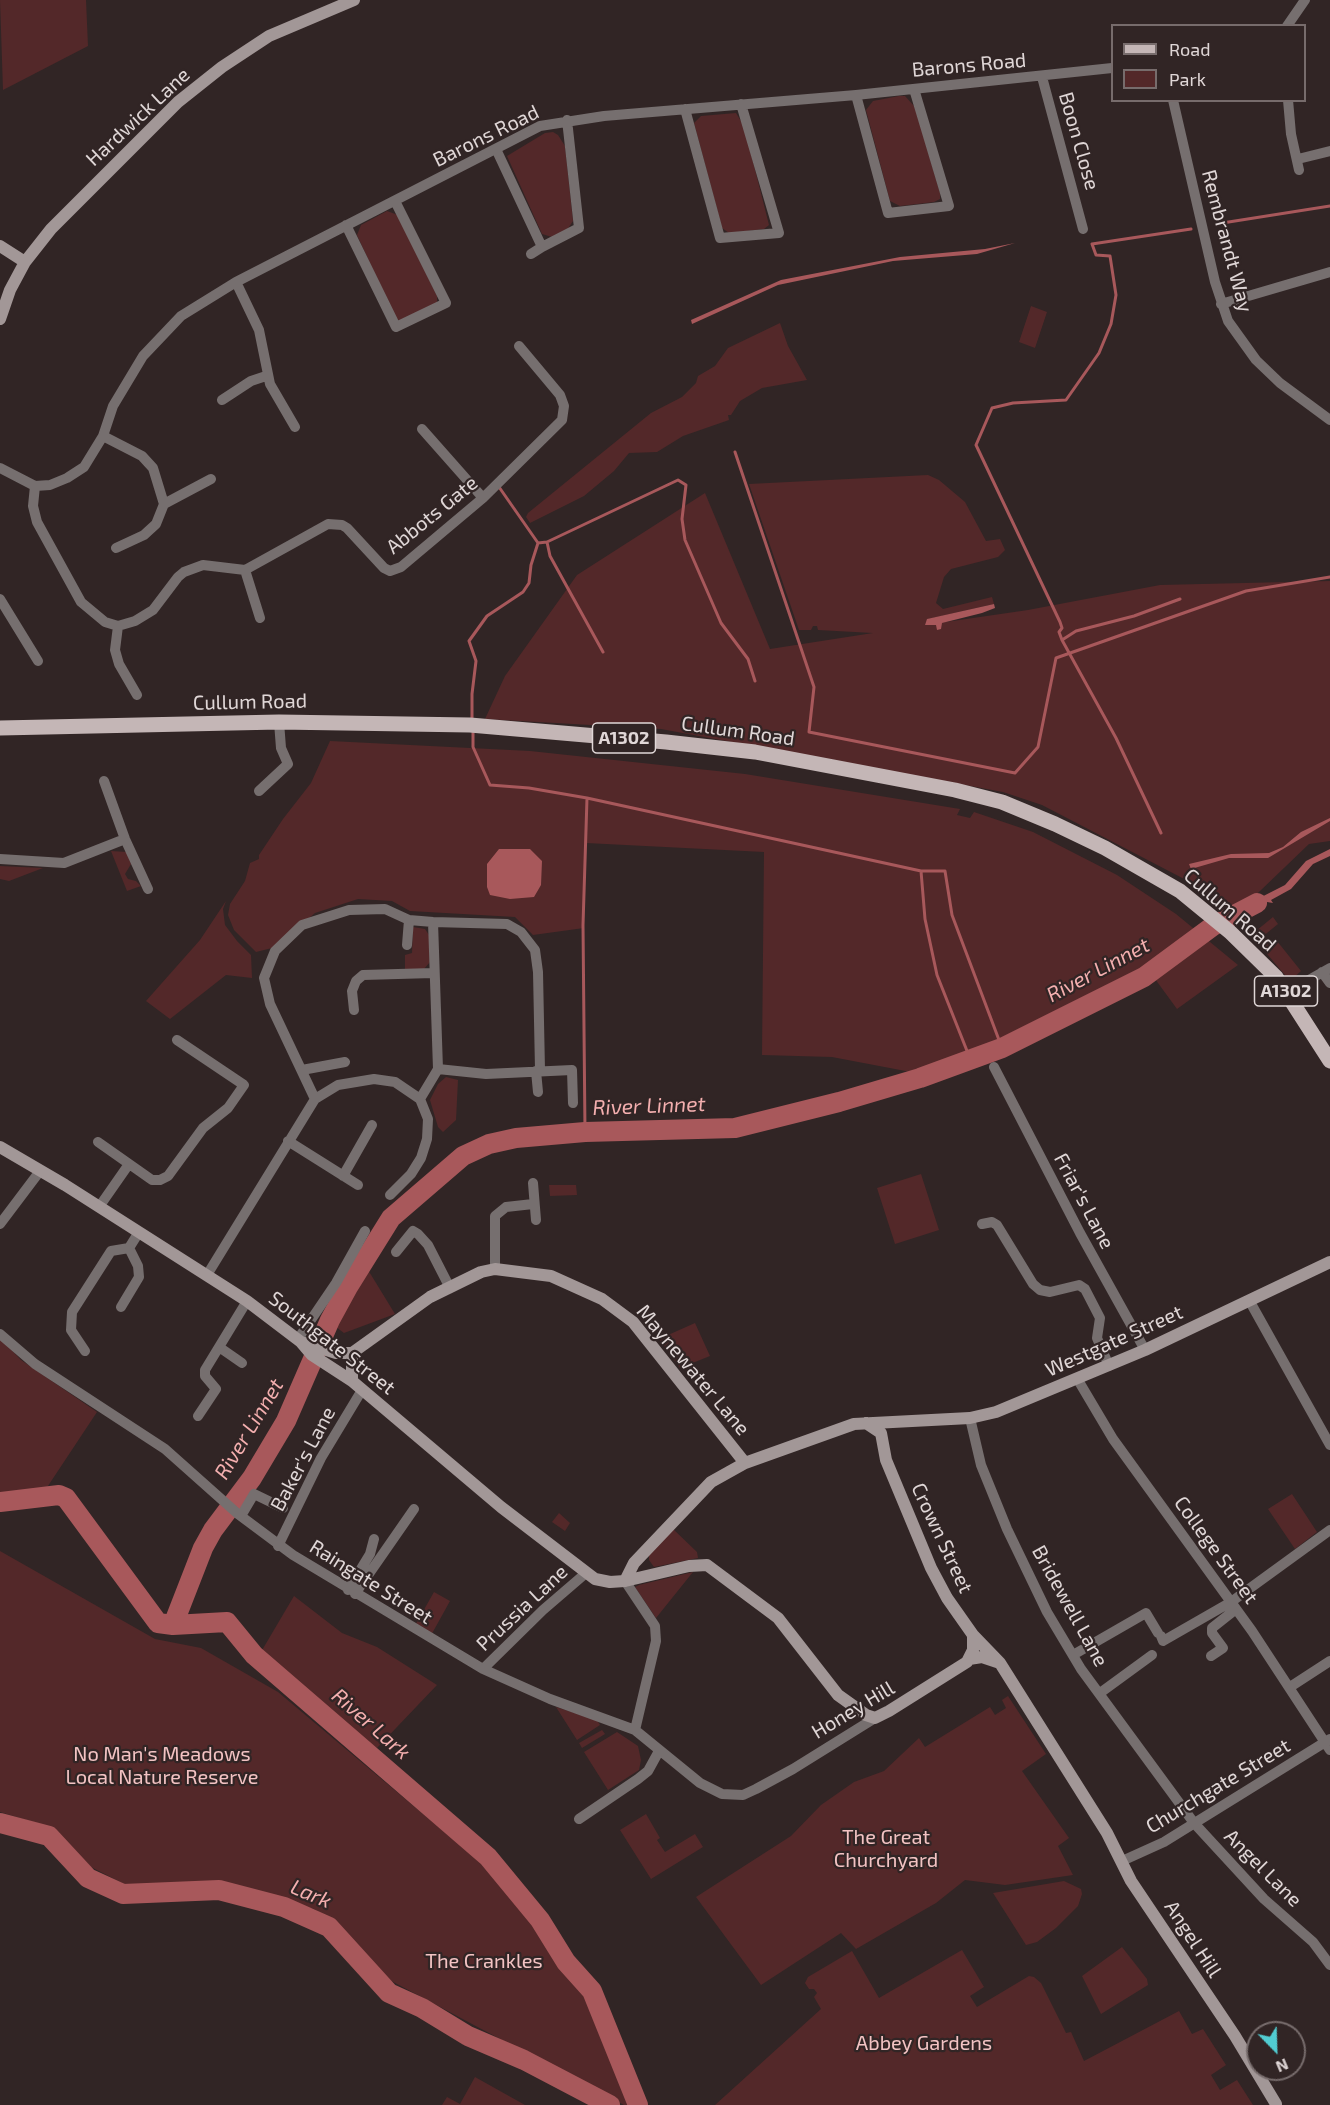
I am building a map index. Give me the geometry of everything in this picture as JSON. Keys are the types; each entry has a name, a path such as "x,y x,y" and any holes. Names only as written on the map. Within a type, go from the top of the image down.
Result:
{"main road":[{"name":"Cullum Road","path":"0,728 279,722 470,725 755,752 955,790 1002,802 1105,848 1180,891 1230,932 1276,977 1330,1061"}],"street":[{"name":"Hardwick Lane","path":"0,319 10,290 25,262 51,229 178,102 222,67 269,36 354,0"},
{"path":"1288,24 1305,0"},
{"name":"Barons Road","path":"35,486 50,485 68,478 84,467 103,436 113,406 128,380 162,333 189,310 236,282 540,126 567,120 856,95 1111,69"},
{"name":"Boon Close","path":"1042,77 1086,215 1083,229"},
{"path":"856,95 882,214 953,206 914,88"},
{"name":"Rembrandt Way","path":"1173,102 1221,304 1228,321 1256,360 1281,383 1330,420"},
{"path":"1288,102 1291,134 1299,165 1330,151"},
{"path":"708,240 784,232 741,104"},
{"path":"684,109 720,238"},
{"path":"531,254 583,226 567,120"},
{"path":"496,149 542,247"},
{"path":"345,225 392,330 450,301 395,201"},
{"path":"0,246 25,262"},
{"path":"1221,304 1330,272"},
{"path":"236,282 259,330 266,376 295,427"},
{"name":"Abbots Gate","path":"245,570 328,524 347,528 384,568 395,569 483,498 559,424 563,416 564,406 560,395 519,346"},
{"path":"222,400 251,381 266,376"},
{"path":"422,429 483,498"},
{"path":"103,436 142,456 153,468 164,504 156,524 144,535 116,548"},
{"path":"0,468 35,486 33,506 37,522 81,602 105,622 118,626 135,621 153,610 178,577 195,567 212,565 245,570 260,618"},
{"path":"164,504 211,479"},
{"path":"0,599 38,662"},
{"path":"118,626 115,650 137,695"},
{"path":"260,791 288,764 281,748 279,722"},
{"path":"104,781 124,839 148,889"},
{"path":"0,859 64,863 124,839"},
{"path":"315,1098 265,990 264,978 275,951 302,925 349,909 385,909 409,920 507,924 521,932 535,950 538,972 538,1092"},
{"path":"407,945 409,920"},
{"path":"420,1099 438,1069 433,922"},
{"path":"1290,996 1307,981 1326,970 1330,983"},
{"path":"354,1010 352,991 356,981 363,975 433,973"},
{"path":"98,1142 152,1180 165,1179 203,1128 228,1108 244,1085 177,1040"},
{"path":"302,1070 345,1062"},
{"name":"Friar's Lane","path":"994,1067 1077,1228 1145,1350"},
{"path":"438,1069 486,1074 572,1070 573,1103"},
{"path":"207,1275 315,1098 338,1085 369,1078 395,1082 420,1099 428,1119 427,1139 421,1158 411,1174 390,1195"},
{"path":"343,1176 372,1125"},
{"path":"288,1141 358,1185"},
{"name":"Southgate Street","path":"0,1147 99,1206 247,1301 352,1381 493,1500 586,1573 601,1581 625,1581 689,1566 706,1565 778,1618 838,1695 855,1709 875,1718"},
{"path":"99,1206 129,1164"},
{"path":"0,1224 40,1171"},
{"path":"533,1183 536,1220"},
{"path":"495,1269 495,1216 506,1208 533,1204"},
{"path":"982,1224 992,1222 997,1225 1033,1284 1040,1290 1050,1292 1079,1285 1085,1289 1100,1318 1097,1338 1109,1366"},
{"path":"300,1340 365,1231"},
{"path":"396,1252 413,1231 428,1245 449,1286"},
{"path":"85,1352 71,1330 72,1312 111,1251 129,1248 139,1232"},
{"path":"121,1307 140,1272 129,1248"},
{"name":"Westgate Street","path":"625,1581 634,1563 711,1482 745,1464 854,1424 970,1418 996,1412 1078,1380 1145,1350 1330,1262"},
{"name":"Maynewater Lane","path":"352,1353 449,1286 495,1269 551,1276 602,1299 633,1322 745,1464"},
{"path":"1250,1300 1330,1445"},
{"path":"198,1416 216,1389 205,1376 204,1370 247,1301"},
{"name":"Raingate Street","path":"0,1334 35,1364 165,1449 278,1546 483,1669 550,1699 635,1730"},
{"path":"219,1347 242,1363"},
{"path":"317,1353 352,1353 352,1381"},
{"name":"College Street","path":"1078,1380 1113,1439 1233,1605 1329,1744"},
{"name":"Baker's Lane","path":"278,1546 321,1458 362,1390"},
{"name":"Bridewell Lane","path":"970,1418 981,1465 1007,1529 1047,1612 1073,1655 1194,1823"},
{"path":"866,1423 881,1433 886,1426 902,1420"},
{"name":"Crown Street","path":"881,1433 886,1460 931,1569 947,1598 973,1635 1000,1663 1122,1861"},
{"path":"240,1515 254,1494 283,1508"},
{"path":"352,1592 414,1509"},
{"path":"1211,1656 1223,1648 1212,1633 1212,1628 1233,1605 1330,1530"},
{"path":"352,1592 370,1554 374,1539"},
{"path":"634,1563 639,1573 645,1576"},
{"name":"Prussia Lane","path":"483,1669 543,1610 586,1573"},
{"path":"579,1819 648,1771 659,1751 635,1730 656,1641 655,1626 625,1581"},
{"path":"1073,1655 1146,1613 1163,1641 1233,1605"},
{"path":"973,1635 974,1643 969,1659 982,1657 1000,1663"},
{"path":"1100,1693 1152,1655"},
{"name":"Honey Hill","path":"659,1751 700,1783 730,1796 743,1795 793,1769 969,1659"},
{"path":"1290,1687 1330,1661"},
{"name":"Churchgate Street","path":"1122,1861 1164,1842 1329,1744"},
{"name":"Angel Lane","path":"1194,1823 1264,1899 1313,1942 1330,1965"},
{"name":"Angel Hill","path":"1122,1861 1131,1881 1235,2036 1277,2104"},
{"name":"Angel Hill","path":"1235,2036 1246,2044"},
{"name":"Angel Hill","path":"1270,2081 1277,2104"}],"green space":[{"path":"0,0 86,0 88,46 3,90"},
{"path":"905,96 915,107 940,193 940,199 934,202 900,206 890,201 866,110 873,101"},
{"path":"736,113 744,126 769,225 764,229 729,233 722,228 694,123 701,116"},
{"path":"553,132 558,135 565,146 573,221 567,230 552,237 542,234 507,156 545,133"},
{"path":"387,211 398,215 437,296 437,304 400,321 395,318 357,235 361,225"},
{"path":"1031,306 1047,312 1035,348 1019,342"},
{"path":"780,323 788,346 807,380 762,388 740,401 731,415 728,415 729,420 683,436 657,452 629,453 614,471 584,496 530,523 526,517 528,513 651,413 682,397 696,383 698,376 715,366 728,348"},
{"path":"928,475 939,480 965,502 986,541 1000,539 1005,550 998,557 951,569 944,577 936,603 943,609 992,597 994,604 928,619 925,625 1028,610 1160,585 1330,581 1330,841 1309,844 1235,915 1188,881 1042,805 1003,792 661,729 485,719 505,676 577,575 705,493 770,649 873,633 818,630 817,626 813,626 811,630 799,630 749,484"},
{"path":"330,741 530,751 745,774 960,809 957,815 970,818 974,812 1033,832 1117,875 1176,914 1238,965 1177,1009 1147,968 1088,1001 990,1046 916,1073 832,1057 762,1055 764,852 586,843 584,928 533,935 515,917 410,911 392,901 358,899 315,913 276,947 256,952 234,930 228,915 230,904 245,881 250,863 259,859 259,855 283,819 311,783"},
{"path":"111,851 127,852 131,864 125,874 128,879 136,881 141,886 127,891"},
{"path":"0,866 43,868 9,881 0,879"},
{"path":"226,901 223,909 225,925 251,955 252,978 226,975 170,1019 146,1001 200,940"},
{"path":"1273,917 1278,924 1262,937 1270,947 1277,941 1301,971 1290,981 1251,935"},
{"path":"413,927 425,929 429,935 430,962 424,969 405,969 405,955 412,953"},
{"path":"446,1077 458,1080 456,1120 443,1132 438,1127 430,1100 438,1084"},
{"path":"921,1174 939,1230 895,1244 877,1188"},
{"path":"549,1185 576,1185 577,1195 550,1196"},
{"path":"365,1265 395,1314 344,1333 332,1324"},
{"path":"695,1323 710,1356 680,1368 659,1339"},
{"path":"0,1338 21,1360 97,1412 42,1495 0,1499"},
{"path":"1292,1494 1317,1532 1295,1549 1268,1509"},
{"path":"559,1513 570,1523 565,1531 552,1522"},
{"path":"672,1528 697,1552 698,1558 654,1567 649,1560 649,1554"},
{"name":"No Man's Meadows Local Nature Reserve","path":"0,1551 155,1639 201,1648 278,1692 479,1861 540,1931 561,1963 583,1988 632,2105 624,2105 382,1976 353,1943 314,1909 220,1885 132,1888 91,1867 53,1828 0,1812"},
{"path":"693,1572 656,1618 635,1587 639,1585"},
{"path":"434,1592 450,1601 429,1639 413,1629"},
{"path":"294,1596 342,1633 377,1647 437,1685 377,1748 258,1657"},
{"name":"The Great Churchyard","path":"1008,1696 1046,1754 1022,1771 1069,1838 1058,1846 1073,1875 1005,1885 965,1880 936,1903 856,1949 841,1933 761,1985 696,1897 791,1836 821,1805 854,1782 884,1771 919,1738 925,1747 990,1707 995,1715 1006,1708 1002,1700"},
{"path":"556,1707 597,1720 600,1725 577,1740"},
{"path":"602,1730 605,1734 582,1748 579,1743"},
{"path":"617,1732 638,1746 641,1760 639,1770 608,1790 584,1752"},
{"path":"646,1814 665,1852 695,1834 703,1847 651,1879 620,1830"},
{"path":"1064,1881 1081,1889 1082,1894 1078,1906 1056,1928 1037,1942 1026,1945 993,1893"},
{"path":"1122,1947 1147,1979 1148,1985 1101,2014 1082,1976"},
{"name":"Abbey Gardens","path":"962,1950 984,1987 970,1996 977,2007 1029,1976 1034,1977 1041,1983 1066,2033 1071,2032 1084,2061 1179,2011 1192,2034 1203,2029 1226,2065 1211,2075 1220,2090 1237,2080 1253,2105 715,2105 821,2009 814,1997 817,1993 814,1989 809,1989 805,1983 808,1977 852,1951 879,1998"},
{"path":"475,2077 525,2105 442,2105 447,2097 460,2104"}],"shaded area":[{"path":"1015,243 977,254 893,261 778,285 692,324 691,320 781,280 900,257 985,249"},
{"path":"994,604 995,608 982,613 942,623 941,629 937,630 936,625 925,625 927,619"},
{"path":"1330,818 1330,821 1268,858 1229,858 1191,869 1189,864 1231,854 1269,853 1283,847 1301,832"},
{"path":"499,849 530,849 542,861 541,885 534,897 510,899 490,895 487,887 487,864"},
{"path":"1330,849 1330,856 1313,864 1291,889 1271,900 1273,903 1267,902 1235,918 1230,913 1285,885 1306,861"}],"waterway":[{"path":"1216,224 1330,206"},
{"path":"1161,833 1116,738 1062,640 1059,632 1062,628 1060,622 976,445 992,408 1013,403 1066,400 1099,353 1111,324 1116,295 1110,256 1096,255 1092,244 1191,229"},
{"path":"735,452 814,687 809,732 1015,773 1038,747 1056,658 1246,591 1330,577"},
{"path":"472,719 476,661 469,641 487,616 523,592 529,583 531,565 538,543 547,542 678,480 686,485 682,519 685,540 721,623 748,659 755,681"},
{"path":"499,487 538,543"},
{"path":"547,542 550,556 603,652"},
{"path":"1062,640 1076,631 1134,616 1180,599"},
{"path":"473,731 473,747 490,785 529,788 587,798 921,871 945,871 952,915 1002,1048"},
{"path":"585,1132 583,925 587,798"},
{"path":"921,871 925,919 937,975 971,1061"},
{"name":"River Linnet","path":"173,1625 203,1548 213,1530 252,1478 286,1421 330,1320 348,1287 391,1218 463,1156 489,1144 516,1138 585,1132 735,1128 839,1102 920,1078 1002,1048 1144,977 1213,926 1257,903"},
{"name":"River Lark","path":"0,1502 59,1495 66,1498 158,1623 173,1625 227,1622 254,1655 488,1857 540,1920 566,1962 592,1991 638,2105"},
{"name":"Lark","path":"0,1823 49,1836 88,1878 123,1894 219,1890 284,1907 329,1927 389,1993 422,2008 468,2036 524,2060 610,2105"}],"park label":[{"name":"The Crankles","path":"484,1961"}]}
